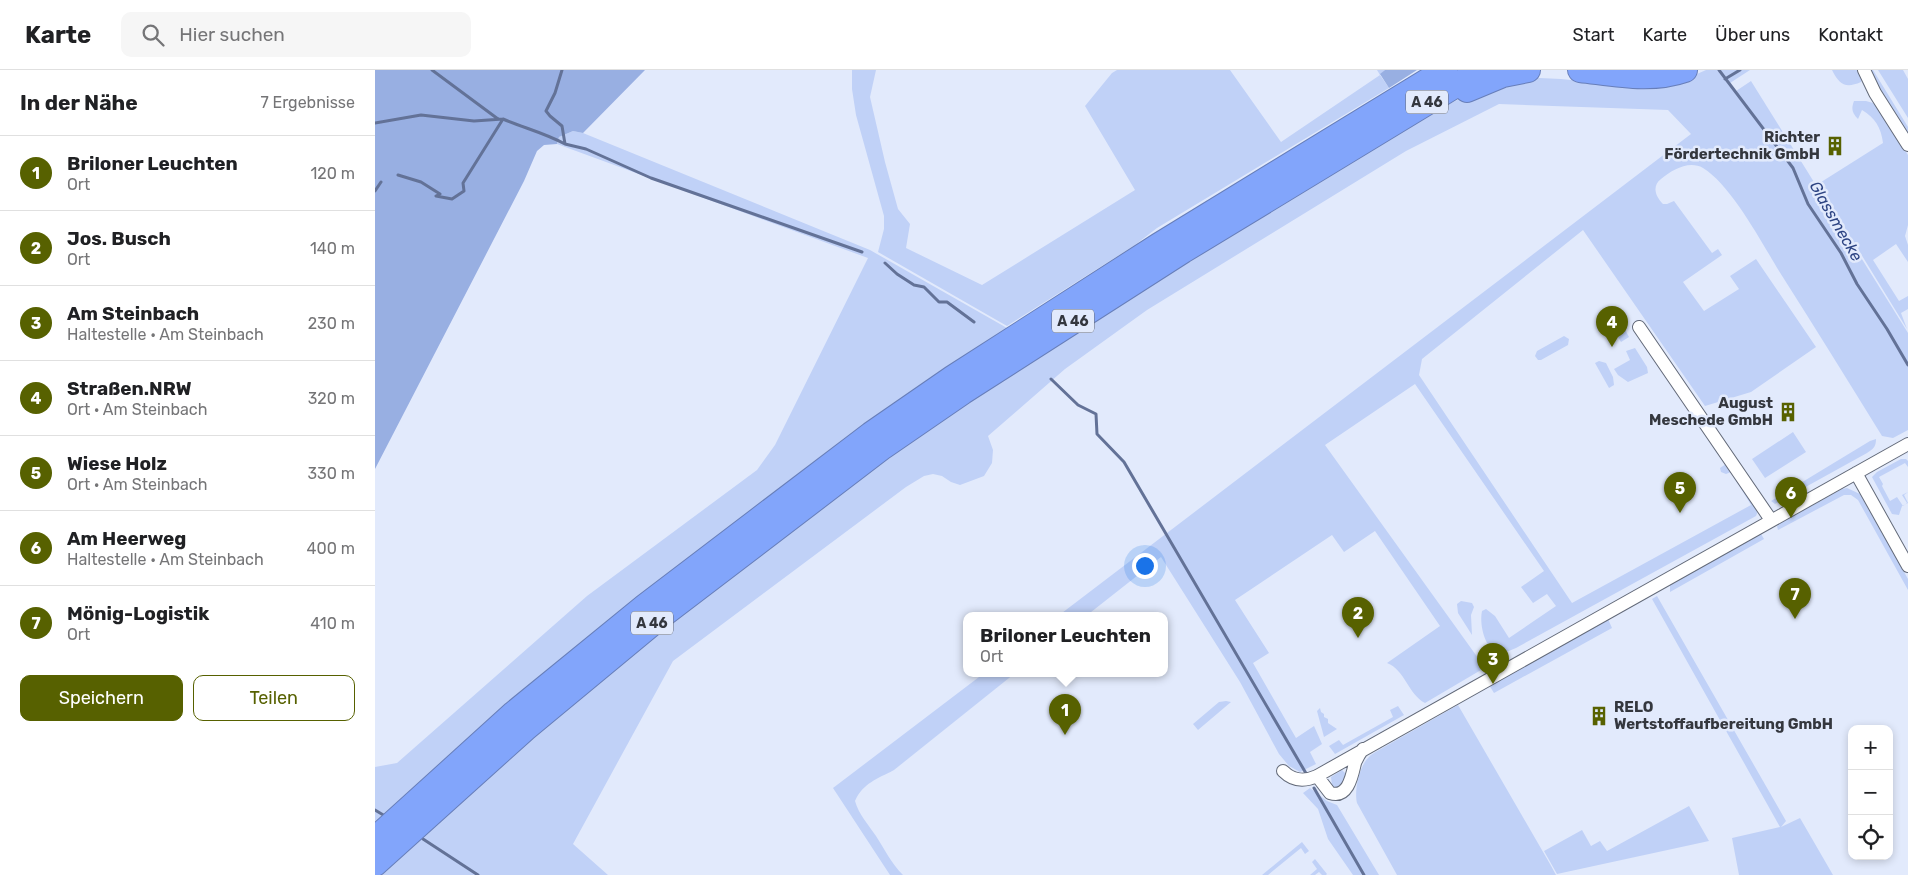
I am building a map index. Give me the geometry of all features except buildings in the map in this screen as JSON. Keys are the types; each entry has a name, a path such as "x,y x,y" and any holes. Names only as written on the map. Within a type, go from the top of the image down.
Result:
{"highway":[{"path":"1370,126 1433,70"},
{"name":"A 46","path":"1370,126 1445,70"},
{"name":"A 46","path":"375,864 525,729 659,618 883,447 949,391 1159,244 1370,126 1481,70"},
{"path":"1370,126 1492,78 1529,70"},
{"path":"1580,70 1638,76 1660,75 1685,70"},
{"name":"A 46","path":"375,840 514,713 645,606 871,434 949,391"}],"street":[{"path":"1864,70 1875,93 1908,146"},
{"path":"1639,327 1771,520"},
{"path":"1283,771 1295,780 1303,781 1317,776 1908,444"},
{"path":"1856,473 1908,566"},
{"path":"1317,776 1330,793 1338,794 1342,792 1349,785 1363,749"}],"shaded area":[{"path":"375,70 645,70 583,133 573,131 559,137 557,144 544,145 537,151 524,181 375,469"},
{"path":"852,70 876,70 870,97 898,209 910,224 906,248 982,285 1135,190 1085,106 1112,73 1117,70 1230,70 1281,142 1380,75 1389,88 1157,228 1135,245 1007,326 878,252 884,229 884,216 856,115 852,89"},
{"path":"1377,70 1385,70 1380,75"},
{"path":"1385,70 1417,70 1389,88 1380,74"},
{"path":"1706,70 1750,70 1730,83 1736,91 1751,81 1908,333 1908,430 1893,438 1882,436 1735,201 1714,176 1703,168 1692,165 1681,167 1670,172 1658,182 1656,194 1663,204 1674,201 1712,253 1718,249 1722,255 1683,282 1704,311 1739,289 1730,276 1756,259 1816,347 1751,392 1705,406 1583,230 1422,359 1419,375 1572,603 1751,505 1731,472 1726,474 1721,472 1720,468 1726,464 1758,511 1756,516 1516,648 1499,655 1490,648 1484,636 1481,623 1482,611 1486,609 1495,616 1509,638 1556,606 1547,594 1533,603 1521,587 1544,571 1415,384 1325,445 1478,658 1481,663 1481,670 1425,703 1419,699 1398,671 1387,663 1440,626 1375,531 1344,552 1332,535 1235,600 1269,653 1253,663 1296,738 1314,726 1322,744 1310,752 1316,764 1300,772 1289,766 1279,754 1240,682 1161,557 1091,612 1063,612 1691,134 1668,110 1499,104 1406,151 1147,310 1065,369 988,436 993,450 992,463 984,476 960,485 942,476 933,474 924,476 906,487 673,661 573,844 608,875 382,875 428,830 528,741 707,592 873,468 1031,359 1183,262 1443,107 1480,89 1521,77 1638,87 1679,82"},
{"path":"1832,70 1858,70 1862,79 1861,82 1851,85 1843,84 1837,79"},
{"path":"1869,70 1873,70 1908,127 1908,135"},
{"path":"1878,70 1903,70 1908,79 1908,118"},
{"path":"1854,101 1873,103 1908,155 1908,225 1905,236 1908,245 1908,262 1896,244 1873,260 1899,301 1908,296 1908,309 1901,313 1907,329 1818,184 1883,143 1881,132 1870,116 1862,110 1858,119 1854,115 1852,109"},
{"path":"573,131 583,133 870,250 1007,328 851,433 661,579 490,719 375,827 375,767 397,763 587,596 757,470 775,445 868,258 557,144 559,137"},
{"path":"1620,320 1629,337 1621,342 1613,328"},
{"path":"1564,336 1569,339 1568,345 1538,360 1535,356 1537,351"},
{"path":"1635,348 1647,367 1648,373 1628,382 1618,375 1614,369 1630,360 1626,351"},
{"path":"1599,361 1606,363 1613,377 1614,385 1609,388 1595,363"},
{"path":"1793,432 1806,452 1765,478 1752,459"},
{"path":"1876,439 1874,448 1867,453 1775,504 1771,501 1870,441"},
{"path":"1901,459 1908,461 1908,467 1905,463 1879,477 1890,501 1897,497 1903,506 1899,515 1892,514 1872,477 1877,472"},
{"path":"1847,488 1860,494 1908,579 1908,590 1858,500 1851,495 1844,495 1778,530 1777,526 1779,524"},
{"path":"1761,534 1764,539 1670,592 1670,585"},
{"path":"1657,596 1786,821 1781,827 1800,818 1833,875 1739,875 1732,838 1780,827 1652,599"},
{"path":"1461,601 1472,603 1474,607 1471,615 1472,635 1458,613 1457,604"},
{"path":"1608,619 1612,628 1494,693 1489,685"},
{"path":"979,677 1010,677 894,770 876,779 858,795 855,801 859,811 903,875 890,875 833,788"},
{"path":"1219,702 1231,702 1198,730 1193,724"},
{"path":"1458,705 1556,875 1397,875 1357,803 1356,792 1362,766 1372,754"},
{"path":"1398,706 1404,715 1335,754 1329,746 1339,740 1343,745 1393,717 1390,710"},
{"path":"1320,708 1324,717 1328,719 1328,723 1337,729 1324,737 1317,711"},
{"path":"1342,770 1345,773 1344,780 1336,788 1332,786 1331,777"},
{"path":"1310,788 1327,801 1337,805 1379,875 1353,875 1328,839 1318,809 1303,793"},
{"path":"1689,806 1709,841 1557,874 1544,851 1582,830 1591,846 1600,841 1607,851"},
{"path":"1302,842 1309,851 1305,854 1301,848 1268,875 1262,875"},
{"path":"1315,859 1326,875 1322,875 1319,872 1315,875 1310,875 1317,869 1312,862"}],"waterway":[{"path":"432,70 498,119"},
{"path":"562,70 555,93 546,111 562,126 565,144 586,149 651,178 862,252"},
{"name":"Glassmecke","path":"1719,70 1793,168 1808,204 1841,253 1857,284 1908,365"},
{"path":"1725,79 1740,70"},
{"path":"375,123 421,115 474,121 503,119"},
{"path":"398,175 421,182 440,194 436,196 452,199 464,191 463,183 503,119 565,144"},
{"path":"375,191 381,182"},
{"path":"885,263 897,274 914,285 924,287 939,302 947,302 974,322"},
{"path":"1051,379 1078,405 1096,414 1097,434 1124,462 1307,775"},
{"path":"1314,788 1364,875"},
{"path":"375,810 385,816"},
{"path":"423,839 478,875"}],"place":[{"name":"Richter Fördertechnik GmbH","path":"1835,146"},
{"name":"Straßen.NRW","path":"1612,347"},
{"name":"August Meschede GmbH","path":"1788,412"},
{"name":"Wiese Holz","path":"1680,513"},
{"name":"Am Heerweg","path":"1791,518"},
{"name":"Mönig-Logistik","path":"1795,619"},
{"name":"Jos. Busch","path":"1358,638"},
{"name":"Am Steinbach","path":"1493,684"},
{"name":"RELO Wertstoffaufbereitung GmbH","path":"1599,716"},
{"name":"Briloner Leuchten","path":"1065,735"}]}
